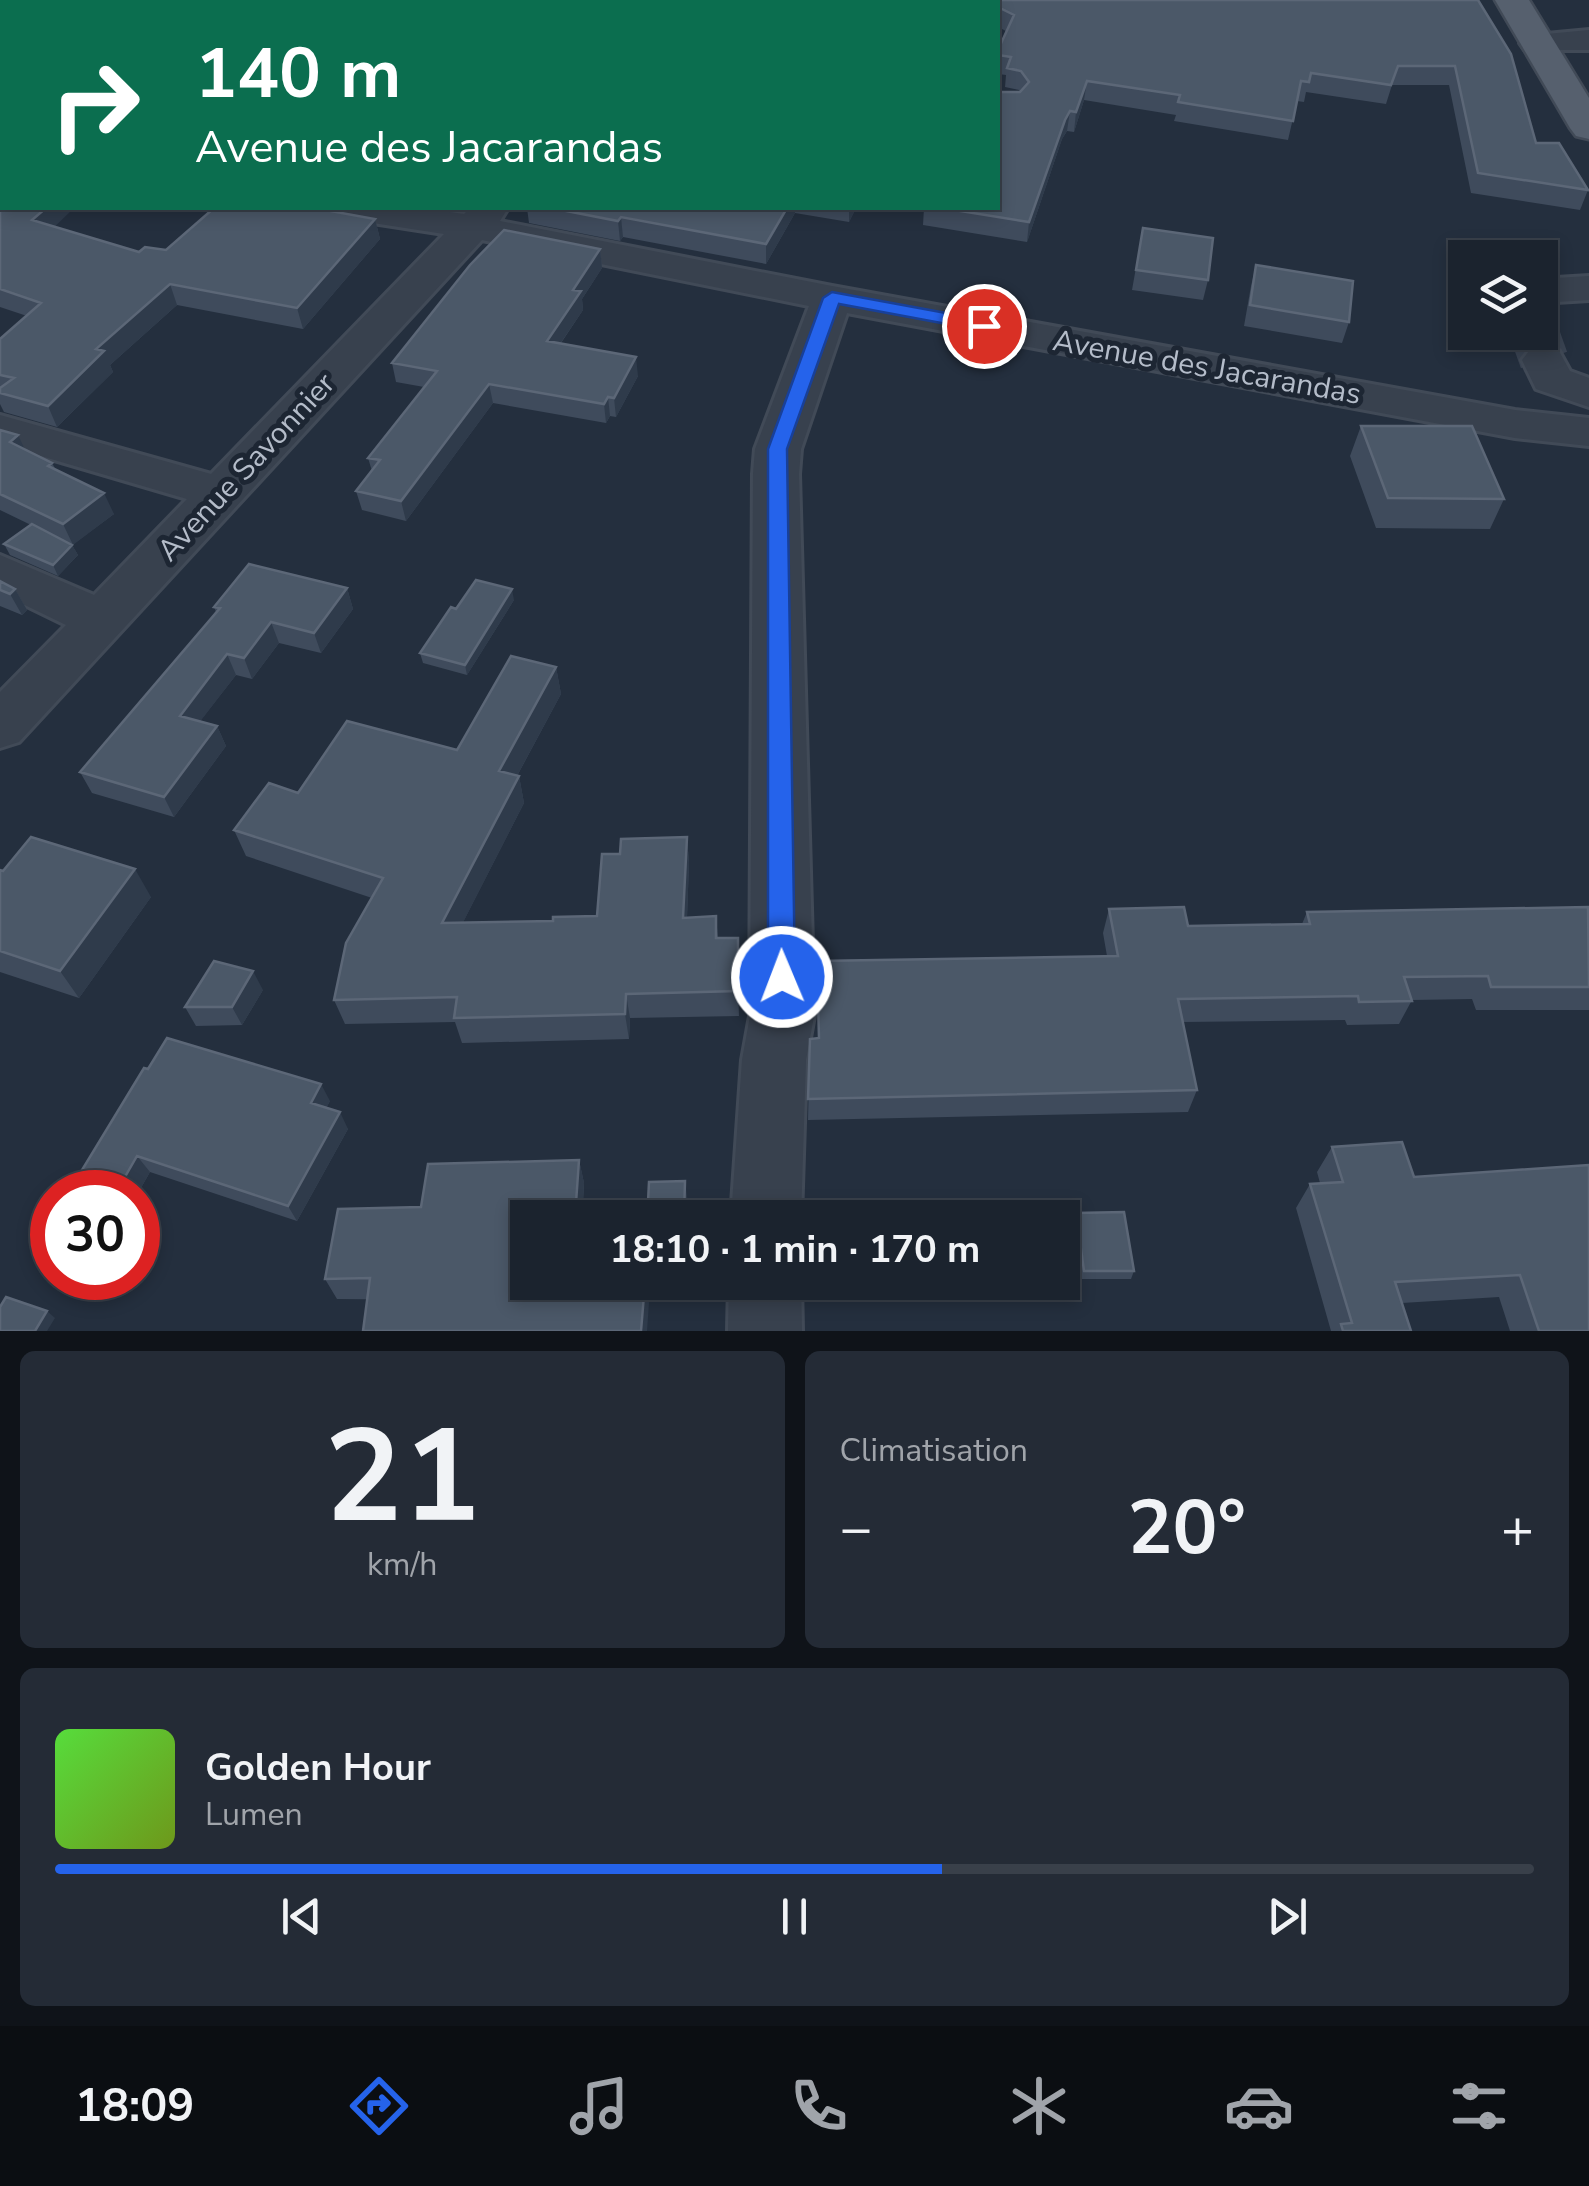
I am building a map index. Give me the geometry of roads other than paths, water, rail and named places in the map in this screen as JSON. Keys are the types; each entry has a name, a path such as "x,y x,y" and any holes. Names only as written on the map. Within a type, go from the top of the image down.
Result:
{"main road":[{"path":"1512,0 1589,128"}],"street":[{"path":"1538,43 1589,40"},
{"name":"Avenue des Jacarandas","path":"376,210 482,217 832,298 1515,424 1589,432"},
{"name":"Avenue Savonnier","path":"0,727 482,217"},
{"path":"1558,290 1589,288"},
{"path":"767,1200 774,1060 782,1016 776,474 778,449 832,298"},
{"path":"1544,360 1551,379 1589,393"},
{"path":"0,430 221,493"},
{"path":"0,572 100,620"},
{"path":"765,1300 765,1331"}],"tunnel":[{"path":"1540,350 1544,360"}]}
